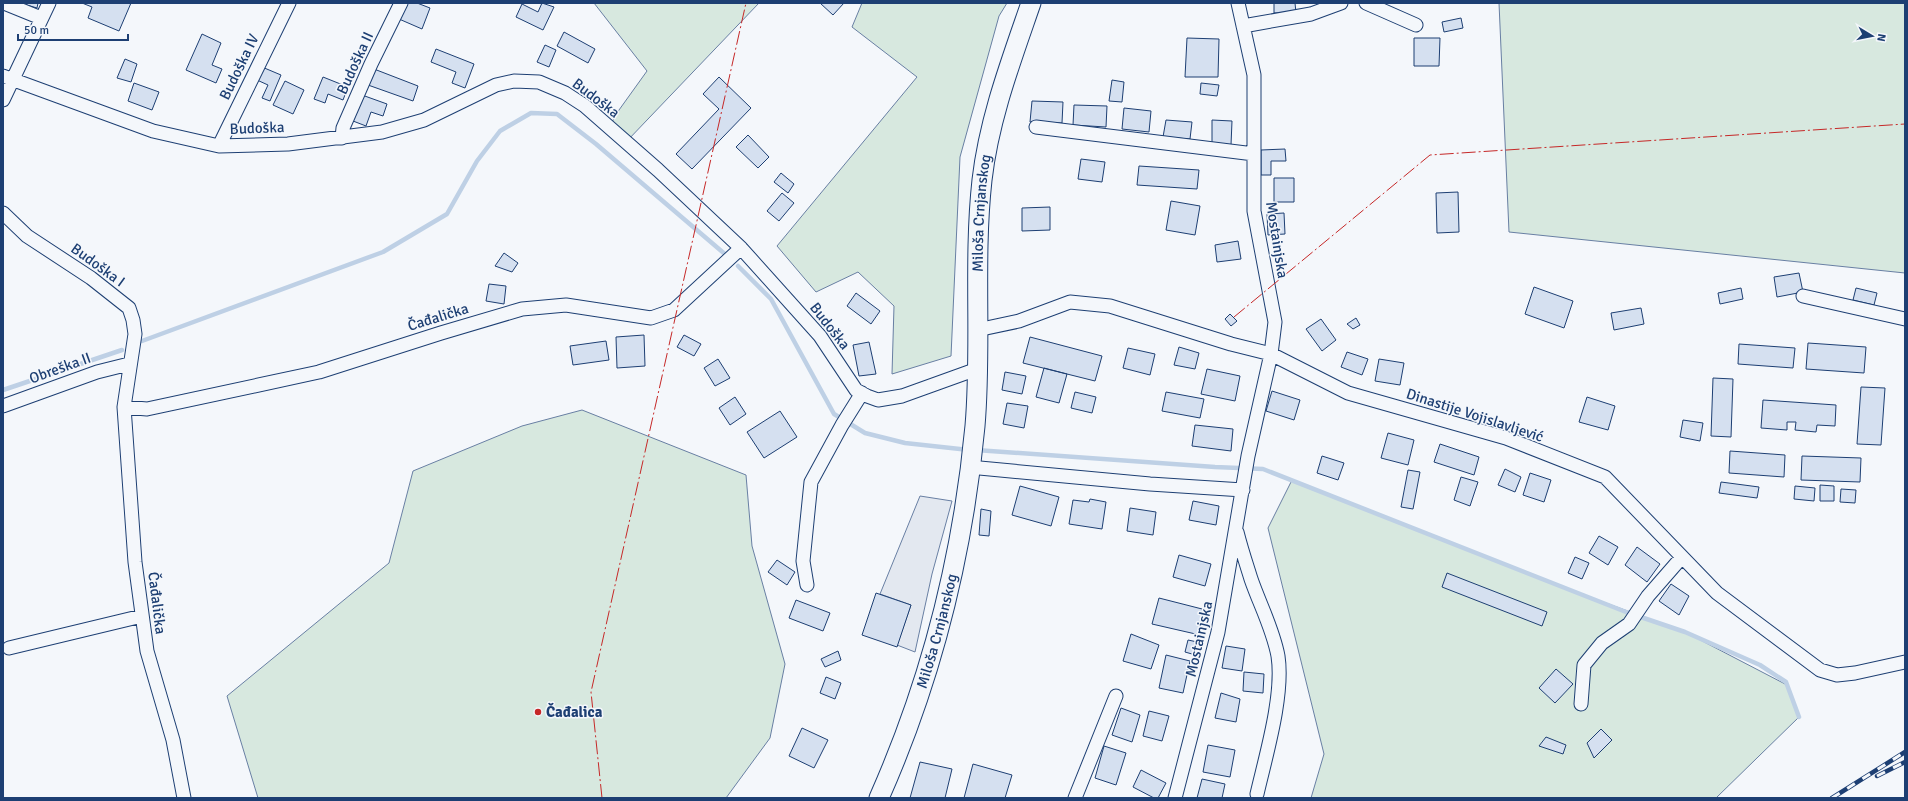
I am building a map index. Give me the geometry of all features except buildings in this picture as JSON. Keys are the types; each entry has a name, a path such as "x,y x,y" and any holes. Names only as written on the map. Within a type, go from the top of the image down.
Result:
{"main road":[{"name":"Miloša Crnjanskog","path":"878,798 906,732 936,642 955,560 974,430 980,196 986,152 1000,96 1031,3"}],"street":[{"path":"4,3 41,18"},
{"path":"3,100 8,78 49,3"},
{"name":"Budoška IV","path":"218,146 289,3"},
{"name":"Budoška II","path":"342,138 343,128 368,71 401,3"},
{"name":"Mostainjska","path":"1175,798 1218,632 1248,456 1271,354 1275,322 1254,211 1254,75 1238,3"},
{"path":"1243,26 1311,14 1341,3"},
{"path":"1366,3 1416,25"},
{"name":"Budoška","path":"8,78 153,130 218,146 288,144 382,132 424,120 496,85 514,81 539,82 565,93 585,106 658,170 741,248 820,336 856,390 862,394"},
{"path":"1036,127 1254,154"},
{"name":"Budoška I","path":"3,213 27,236 91,278 129,308 135,334 129,364"},
{"name":"Čađalička","path":"124,407 147,409 320,372 441,333 522,309 566,305 651,318 674,310 741,248"},
{"path":"1803,296 1905,319"},
{"name":"Dinastije Vojislavljević","path":"977,330 1019,320 1070,302 1110,306 1231,344 1271,354 1348,393 1506,438 1605,477 1717,593 1820,670 1837,675 1905,662"},
{"name":"Čađalička","path":"129,364 124,407 135,562 147,651 172,740 184,798"},
{"name":"Obreška II","path":"3,406 97,372 129,364"},
{"path":"807,585 803,561 811,482 853,406 862,394 878,400 902,396 976,369"},
{"path":"970,462 1150,484 1243,487"},
{"path":"1236,530 1251,578 1272,632 1278,658 1278,684 1272,733 1257,794"},
{"path":"1580,704 1584,665 1602,643 1629,624 1648,596 1682,557"},
{"path":"9,648 142,616"},
{"path":"1075,798 1116,696"}],"shaded area":[{"path":"594,3 759,3 626,142 609,127 619,110 647,71"},
{"path":"862,3 1007,3 999,16 960,157 951,356 892,374 894,306 858,272 816,292 777,246 917,77 852,27"},
{"path":"1499,3 1905,3 1905,273 1509,232"},
{"path":"582,410 746,475 752,546 785,664 770,738 726,798 258,798 227,696 389,563 413,471 522,426"},
{"path":"1292,480 1573,591 1685,632 1787,685 1799,717 1716,798 1311,798 1324,754 1268,528"},
{"path":"920,496 952,501 932,574 915,652 897,645 911,605 880,594"}],"waterway":[{"path":"142,341 383,252 447,214 477,161 500,131 531,113 557,114 596,144 726,255"},
{"path":"738,266 771,299 834,414 865,433 905,443 969,450"},
{"path":"3,390 122,350"},
{"path":"976,450 1263,469 1626,612 1685,632 1760,665 1786,682 1799,717"}],"railway":[{"path":"1832,798 1905,752"},
{"path":"1877,776 1905,762"}],"power":[{"path":"602,798 591,692 746,3"},
{"path":"1234,317 1430,155 1905,124"}],"place":[{"name":"Čađalica","path":"538,712"}]}
